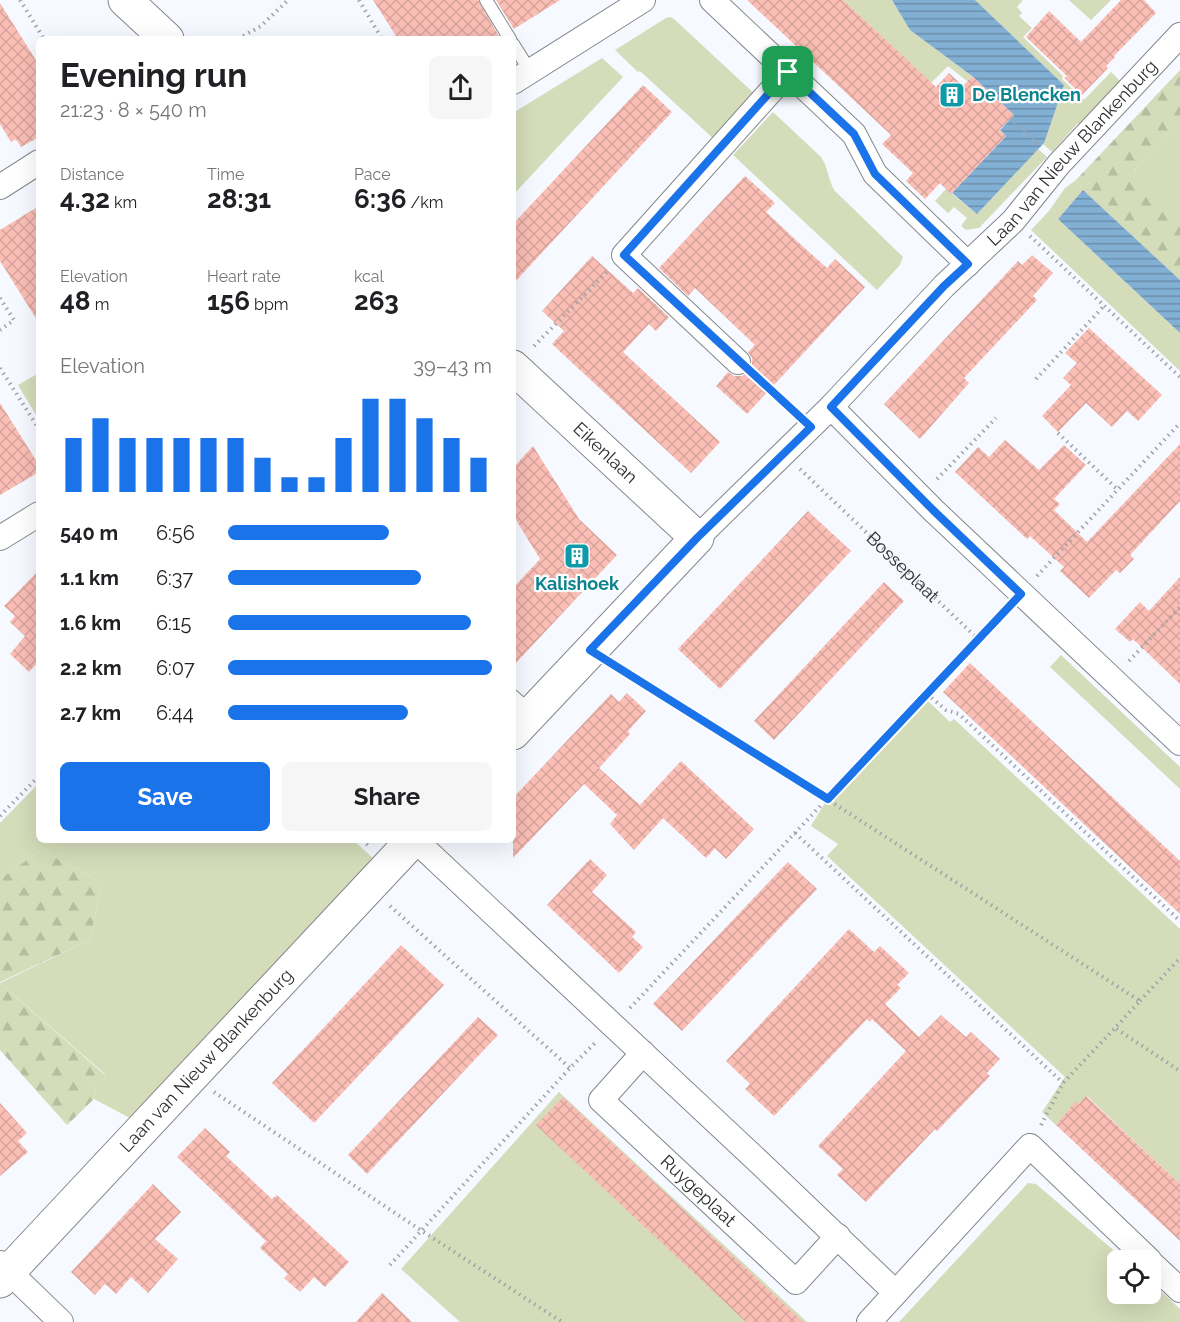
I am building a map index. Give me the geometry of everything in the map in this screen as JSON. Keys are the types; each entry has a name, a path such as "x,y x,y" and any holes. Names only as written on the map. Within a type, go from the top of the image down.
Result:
{"street":[{"path":"125,0 164,36"},
{"path":"521,76 643,0"},
{"path":"712,0 854,134 875,174 968,264"},
{"name":"Laan van Nieuw Blankenburg","path":"519,714 590,650 697,538 831,407 944,286 1013,221 1059,164 1180,35"},
{"path":"738,362 624,255 788,72"},
{"path":"0,187 36,164"},
{"name":"Eikenlaan","path":"516,370 697,538"},
{"path":"831,407 920,497 1180,743"},
{"path":"0,538 36,516"},
{"name":"Laan van Nieuw Blankenburg","path":"3,1272 191,1077 411,843"},
{"path":"417,843 895,1292"},
{"name":"Ruygeplaat","path":"643,1053 601,1100 796,1282 838,1236"},
{"path":"869,1322 1030,1146 1139,1250"},
{"path":"3,1272 61,1322"},
{"path":"1161,1272 1180,1290"}],"lane":[{"path":"486,0 508,36"},
{"path":"516,56 521,76"}],"path":[{"path":"20,0 42,36"},
{"path":"243,36 261,26 288,0"},
{"path":"359,0 379,36"},
{"path":"1010,118 1059,164"},
{"path":"1013,221 1180,377"},
{"path":"516,364 624,255"},
{"path":"0,298 15,321 0,330"},
{"path":"1036,379 1104,306"},
{"path":"738,362 811,427"},
{"path":"0,368 36,424"},
{"path":"920,497 996,418"},
{"path":"390,1265 570,1068 614,1026 1180,423"},
{"path":"1058,433 1118,490"},
{"name":"Bosseplaat","path":"783,454 978,639"},
{"path":"1112,679 1180,607"},
{"path":"590,650 828,799 1140,1001"},
{"path":"927,694 946,710 959,714 1180,921"},
{"path":"0,816 36,779"},
{"path":"795,833 1063,1083"},
{"path":"370,886 570,1068"},
{"path":"1030,1146 1063,1083 1180,958"},
{"path":"1115,1028 1180,1071"},
{"path":"191,1077 562,1322"}],"green space":[{"path":"843,0 892,0 910,30 972,76 967,81 948,66 931,83"},
{"path":"975,0 1023,0 1017,7 1022,13 1019,16 1032,28 1023,37 1084,100 1111,72 1124,85 1083,129 1078,123 1052,152 1043,144 1064,85"},
{"path":"1069,0 1111,0 1091,20"},
{"path":"670,17 758,97 716,141 615,50"},
{"path":"602,58 623,77 516,192 516,111"},
{"path":"1180,70 1180,119 1135,171 1180,215 1180,280 1083,190 1076,180"},
{"path":"773,112 821,157 834,190 903,257 900,265 877,290 733,155"},
{"path":"1180,119 1180,215 1135,172 1136,168"},
{"path":"1038,149 1047,157 979,228 966,230 961,226 967,218 954,207 948,213 935,201 946,189 977,214"},
{"path":"1076,180 1083,190 1058,219 1180,333 1180,371 1031,230 1049,211 1065,188"},
{"path":"36,375 36,415 18,385"},
{"path":"1061,655 1180,767 1180,789 1050,667"},
{"path":"927,700 950,722 954,719 1180,929 1180,1184 1087,1096 1079,1104 1077,1102 1076,1108 1058,1127 1042,1112 1065,1077 827,856 838,844 811,826 825,803 830,805"},
{"path":"36,786 36,843 356,843 373,858 130,1118 94,1099 96,1084 105,1074 0,983 90,940 102,883 41,850 0,879 0,823"},
{"path":"41,850 102,883 90,940 0,982 0,879"},
{"path":"0,983 105,1075 96,1084 94,1099 67,1125 0,1050"},
{"path":"559,1092 807,1322 460,1322 401,1269"},
{"path":"1028,1183 1036,1184 1113,1250 1107,1250 1107,1304 1161,1304 1161,1291 1180,1309 1180,1322 899,1322"}],"water":[{"path":"892,0 975,0 1064,85 1044,143 977,214 952,193 1006,136 1000,130 1014,115 972,76 910,30"},
{"path":"1083,190 1180,280 1180,333 1058,219"}],"building":[{"path":"373,0 478,0 499,36 396,36"},
{"path":"496,0 560,0 514,29"},
{"name":"De Blencken","path":"747,0 843,0 936,87 949,73 963,86 972,76 1014,115 999,130 1006,136 951,194 940,183 925,199 906,181 913,173 882,144 891,135"},
{"path":"1121,0 1144,0 1156,13 1114,56 1106,66 1108,68 1082,95 1064,78 1067,76 1026,37 1049,11 1081,42"},
{"path":"0,3 36,60 36,139 21,147 16,139 11,142 0,124"},
{"path":"643,85 672,112 516,281 516,221"},
{"path":"745,176 775,203 766,212 798,242 827,268 835,259 865,287 747,414 716,386 728,372 734,376 742,376 749,371 752,358 748,352 755,345 695,288 688,296 659,268"},
{"path":"36,208 36,318 0,261 0,230"},
{"path":"1032,255 1053,273 1033,296 1037,300 964,378 969,383 920,439 884,404 1018,261 1022,265"},
{"path":"592,256 633,293 638,288 669,317 656,331 649,324 623,352 720,442 691,473 552,344 564,331 542,311"},
{"path":"1089,328 1162,395 1138,421 1127,411 1112,427 1086,403 1058,432 1042,416 1071,385 1063,378 1077,363 1065,353"},
{"path":"0,403 36,460 36,474 0,495"},
{"path":"1005,440 1039,470 1064,445 1086,465 1054,499 1060,504 1054,510 1087,542 1180,444 1180,501 1130,555 1134,559 1120,573 1116,570 1089,598 1060,571 1064,567 1030,536 1027,539 955,472 978,447 989,457"},
{"name":"Kalishoek","path":"533,446 579,519 617,555 516,663 516,585 540,559 516,520 516,465"},
{"path":"808,511 851,551 720,689 678,649"},
{"path":"36,573 36,664 29,672 10,654 25,636 10,622 15,616 4,606"},
{"path":"1180,577 1180,684 1133,639 1130,642 1115,629 1140,602 1149,611"},
{"path":"884,582 904,601 774,740 754,721"},
{"path":"970,663 1180,861 1180,914 943,692"},
{"path":"627,693 646,711 628,731 630,734 599,768 640,805 681,761 754,829 726,859 715,848 706,858 663,818 634,850 610,824 617,815 584,784 513,858 513,843 516,843 516,795 611,694 619,702"},
{"path":"590,859 607,875 592,892 636,932 632,937 643,947 619,973 547,905"},
{"path":"788,862 817,889 682,1031 653,1004"},
{"path":"849,929 874,952 880,946 909,973 897,985 901,988 885,1004 919,1037 941,1015 966,1037 971,1032 1000,1059 987,1073 990,1076 937,1131 935,1129 866,1202 837,1175 843,1169 818,1146 906,1051 872,1019 870,1022 867,1019 774,1116 745,1089 750,1084 726,1061"},
{"path":"401,945 444,985 314,1123 272,1083"},
{"path":"478,1017 498,1035 367,1174 348,1155"},
{"path":"1086,1096 1180,1184 1180,1241 1056,1125 1076,1101 1079,1104"},
{"path":"563,1097 803,1322 746,1322 536,1125"},
{"path":"0,1103 27,1133 18,1141 28,1152 0,1176"},
{"path":"205,1128 230,1152 226,1156 272,1199 277,1195 349,1262 325,1287 314,1277 300,1292 284,1278 288,1274 260,1248 266,1241 177,1157"},
{"path":"153,1184 181,1212 155,1239 178,1259 148,1293 131,1277 116,1294 105,1284 95,1295 71,1272"},
{"path":"382,1293 412,1322 356,1322"}],"place":[{"name":"De Blencken","path":"952,95"},
{"name":"Kalishoek","path":"577,556"}],"route":[{"path":"788,72 854,134 875,174 968,264 944,286 831,407 933,510 1021,594 828,799 590,650 697,538 811,427 624,255 788,72"}]}
